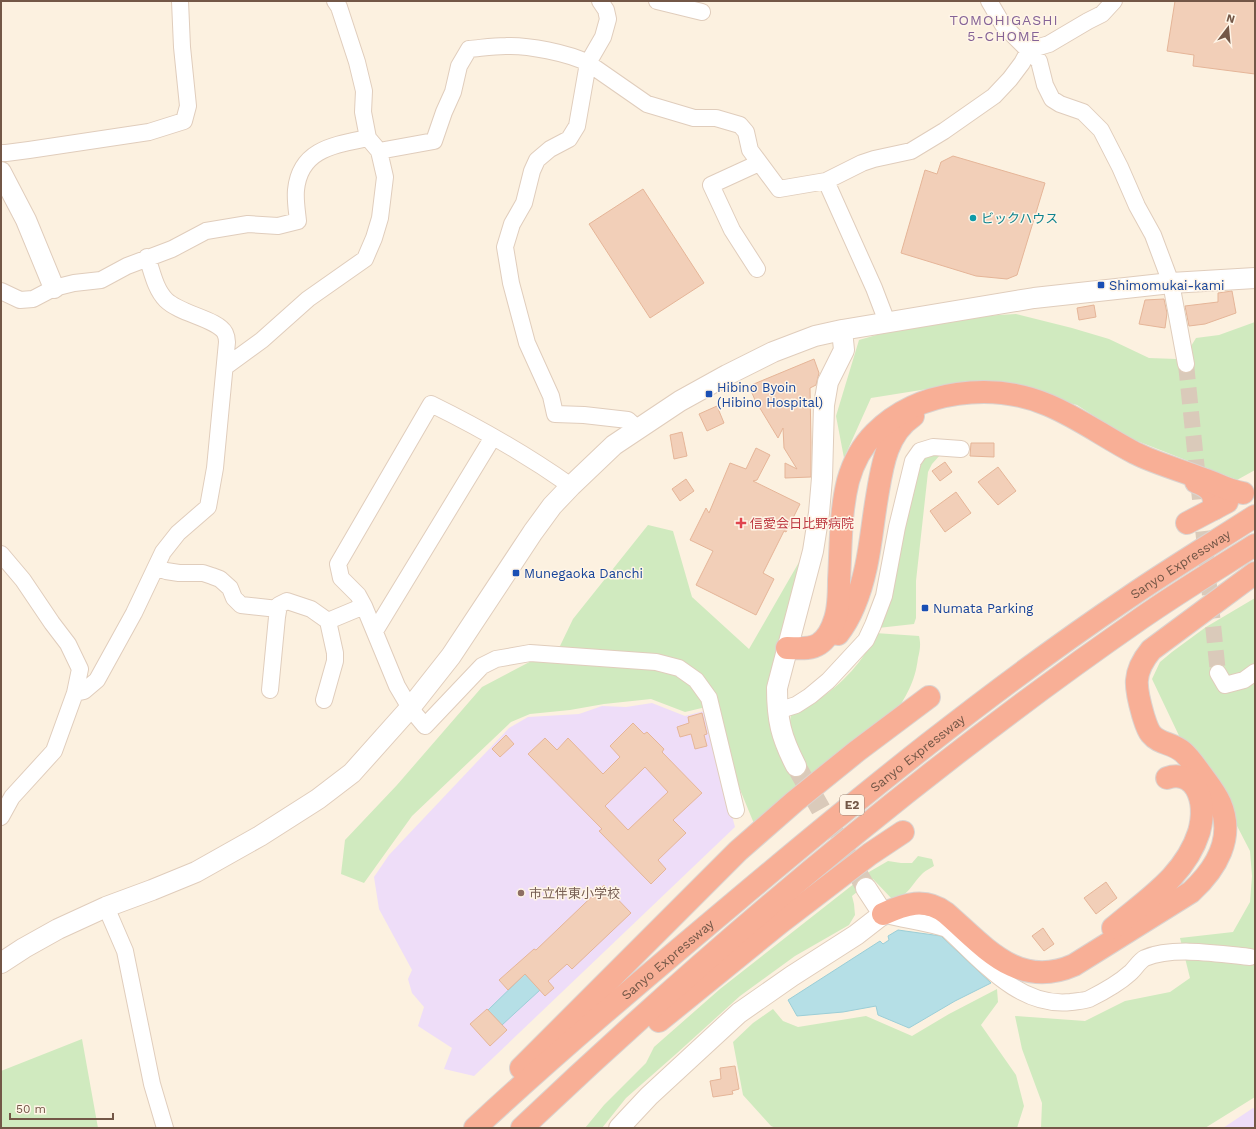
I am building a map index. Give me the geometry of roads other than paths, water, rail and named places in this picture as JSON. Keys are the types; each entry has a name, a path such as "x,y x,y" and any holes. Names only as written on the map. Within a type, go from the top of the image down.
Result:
{"highway":[{"path":"787,648 808,649 824,640 831,630 837,608 846,492 851,472 861,451 876,432 887,423 909,410 933,400 963,393 993,392 1035,400 1064,413 1138,454 1231,491 1249,490"},
{"path":"787,648 807,651 821,649 835,638 846,623 859,594 865,573 881,471 887,450 896,434 907,420 915,414 934,406 966,398 992,397 1006,398 1035,406 1063,418 1109,445 1141,461 1204,485 1211,490 1214,500 1214,509"},
{"path":"1187,523 1249,490"},
{"name":"Sanyo Expressway","path":"475,1128 524,1083 694,936 936,737 1129,596 1255,516"},
{"name":"Sanyo Expressway","path":"529,1121 675,988 763,911 947,760 1030,697 1142,617 1255,545"},
{"path":"883,914 899,907 912,904 925,904 938,907 1003,962 1026,971 1050,972 1059,971 1074,965 1191,892 1209,873 1220,854 1225,828 1222,809 1211,788 1185,754 1176,747 1155,738 1150,733 1138,696 1136,684 1137,674 1144,659 1152,650 1255,573"},
{"path":"464,1128 738,851 794,802 857,751 929,697"},
{"path":"883,914 901,902 907,900 919,898 932,900 942,903 948,907 1000,953 1016,961 1029,964 1047,965 1070,959 1078,955 1100,938 1165,885 1181,868 1189,856 1202,821 1201,799 1196,787 1189,780 1178,776 1167,778"},
{"path":"529,1121 679,1005 787,918 870,854 903,832"}],"street":[{"path":"1,152 6,153 29,150 149,132 184,121 188,106 182,47 180,1"},
{"path":"225,368 262,340 308,299 365,259 374,238 380,218 385,177 379,151 368,138 363,112 364,91 357,62 339,7 335,1"},
{"path":"600,1 606,10 608,19 603,37 588,63 577,126 568,139 550,149 537,160 532,171 524,203 512,224 505,247 511,283 527,343 551,396 556,414 584,415 628,420 638,429"},
{"path":"658,1 702,12"},
{"path":"989,1 1003,25 1039,61 1045,85 1052,99 1060,104 1083,112 1101,130 1120,167 1137,206 1153,235 1172,283 1186,364"},
{"path":"379,151 434,141 453,92 459,66 469,49 508,46 534,49 577,58 588,63 647,104 694,118 716,118 740,125 746,132 750,150 779,188 826,181 862,163 911,151 944,131 994,96 1010,79 1022,63 1029,50 1049,44 1102,14 1114,1"},
{"path":"1,291 20,300 33,299 54,288 74,283 101,280 147,257 172,249 206,231 248,224 278,226 298,221 296,192 298,175 306,162 319,151 344,143 368,138"},
{"path":"757,269 732,230 710,185 759,162"},
{"path":"1,172 26,220 54,288"},
{"path":"826,181 874,288 887,322"},
{"path":"75,693 84,691 97,680 134,613 163,552 178,533 208,507 216,468 227,342 226,334 220,326 183,311 172,305 164,298 158,289 147,257"},
{"path":"1,964 24,948 58,929 106,907 196,872 254,840 318,799 352,773 410,708 450,656 552,506 614,445 680,401 727,375 773,352 815,336 842,330 1034,298 1172,283 1255,278"},
{"path":"796,766 787,747 781,729 777,711 777,688 813,550 819,513 822,478 824,405 828,382 844,350 842,330"},
{"path":"571,486 547,469 493,437 431,404 338,564 341,578 358,595 375,631 397,686 410,708 425,726 482,666 496,659 530,653 656,662 679,668 696,680 708,698 736,810"},
{"path":"375,631 493,437"},
{"path":"777,711 796,705 816,691 837,673 866,640 884,596 897,528 913,461 920,451 933,447 961,449"},
{"path":"1,554 24,580 52,623 68,644 80,668 75,693 54,751 12,797 1,817"},
{"path":"156,567 166,571 180,573 203,573 212,576 220,579 230,588 234,598 241,604 278,609"},
{"path":"270,690 279,605 286,602 297,604 311,609 328,621 335,653 335,661 324,700"},
{"path":"328,621 364,606"},
{"path":"1218,673 1225,685 1244,680 1255,672"},
{"path":"866,888 883,914 947,929 1005,982 1028,995 1045,1001 1066,1002 1087,1000 1111,987 1130,973 1144,959 1165,954 1202,952 1250,957"},
{"path":"106,907 125,951 152,1084 165,1128"},
{"path":"619,1128 649,1096 739,1014 792,976 856,935 883,914"}],"water":[{"path":"898,930 941,936 991,983 955,1001 909,1028 878,1015 876,1006 843,1012 797,1016 788,1000 880,941 883,944 889,940 888,936"},
{"path":"525,974 540,990 502,1025 488,1010"}],"tunnel":[{"path":"1186,364 1218,673"},
{"path":"796,766 866,888"}],"place":[{"name":"ビックハウス","path":"973,218"},
{"name":"Shimomukai-kami","path":"1101,285"},
{"name":"Hibino Byoin (Hibino Hospital)","path":"709,394"},
{"name":"信愛会日比野病院","path":"741,523"},
{"name":"Munegaoka Danchi","path":"516,573"},
{"name":"Numata Parking","path":"925,608"},
{"name":"市立伴東小学校","path":"521,893"}],"district":[{"name":"TOMOHIGASHI 5-CHOME","path":"1004,28"}]}
